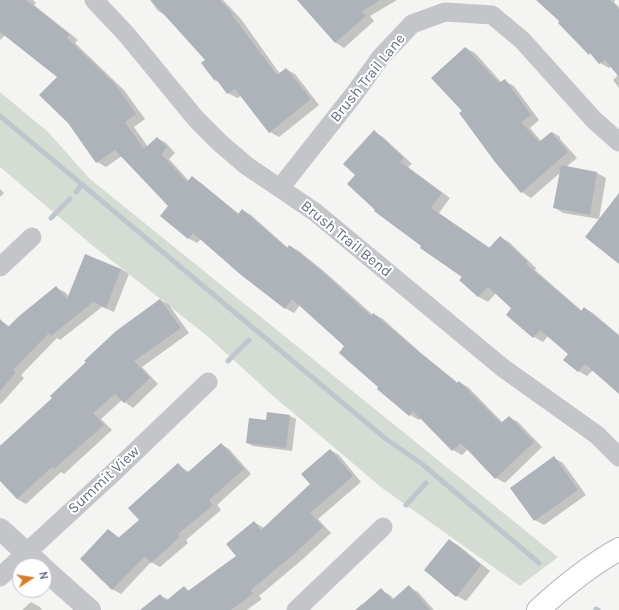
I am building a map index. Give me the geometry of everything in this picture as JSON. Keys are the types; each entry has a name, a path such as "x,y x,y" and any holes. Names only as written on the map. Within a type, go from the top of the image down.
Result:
{"main road":[{"path":"538,610 561,589 589,567 619,549"}],"street":[{"name":"Brush Trail Bend","path":"94,0 127,35 196,120 247,166 315,212 503,368 597,435 619,457"},
{"name":"Brush Trail Lane","path":"280,188 355,93 380,58 412,24 445,12 492,15 522,40 594,120 619,142"},
{"path":"0,267 32,237"},
{"name":"Summit View","path":"34,558 114,472 208,382"},
{"path":"296,610 383,527"},
{"path":"0,529 32,558"},
{"name":"Summit View","path":"0,577 12,570"},
{"path":"52,576 90,610"}],"shaded area":[{"path":"0,92 48,132 90,179 558,557 520,586 382,488 272,395 206,335 92,245 0,167"}],"building":[{"path":"0,0 26,0 69,34 67,38 115,84 136,114 125,122 144,149 157,137 167,147 161,154 187,182 192,176 238,214 242,209 287,248 289,245 317,267 371,316 373,313 457,383 459,381 501,423 509,416 534,442 495,479 461,443 452,451 413,411 409,416 377,389 378,387 339,353 344,346 292,299 285,309 241,275 193,233 188,239 160,216 168,206 115,150 96,163 68,123 39,95 57,77 0,32"},
{"path":"151,0 220,0 233,14 232,15 277,75 286,68 311,99 269,133 235,89 227,94 216,79 214,80 201,63 205,60"},
{"path":"297,0 380,0 362,11 366,16 335,43"},
{"path":"536,0 610,0 619,9 619,77 605,60 599,64 590,53 589,55 558,23 559,21"},
{"path":"465,47 499,83 505,79 531,115 521,122 539,142 551,132 568,152 521,193 495,162 459,113 462,111 431,78"},
{"path":"374,130 404,158 400,162 442,193 431,208 489,248 500,236 528,262 526,264 581,311 584,307 619,336 619,394 585,364 578,372 563,360 568,354 540,330 533,338 506,315 511,308 488,287 478,297 459,280 462,277 420,248 421,246 374,211 375,210 347,184 355,175 343,164"},
{"path":"561,165 597,172 590,215 553,208"},
{"path":"619,193 619,264 585,237"},
{"path":"85,254 121,269 106,308 93,302 51,336 49,333 13,370 16,372 0,391 0,319 8,327 56,286 67,299"},
{"path":"160,299 181,328 134,361 150,378 124,403 115,394 93,413 104,425 54,469 52,467 17,499 0,481 0,446 52,398 50,396 116,331"},
{"path":"267,412 290,415 286,448 246,443 249,418 266,420"},
{"path":"221,443 244,469 209,500 213,505 178,534 180,537 151,563 145,556 112,590 80,559 108,529 118,538 139,520 128,508 178,463 187,473"},
{"path":"330,449 353,476 310,513 323,527 294,554 251,590 253,594 231,610 140,610 160,594 166,601 184,586 188,591 236,556 226,544 254,521 261,530 310,484 301,474"},
{"path":"554,456 578,490 534,521 510,488"},
{"path":"449,539 481,565 456,597 424,570"},
{"path":"409,585 430,610 356,610 381,588 392,600"}],"waterway":[{"path":"0,116 386,439 422,464 539,563"},
{"path":"76,192 82,184"},
{"path":"51,218 70,199"},
{"path":"228,361 249,340"},
{"path":"406,505 426,483"}]}
